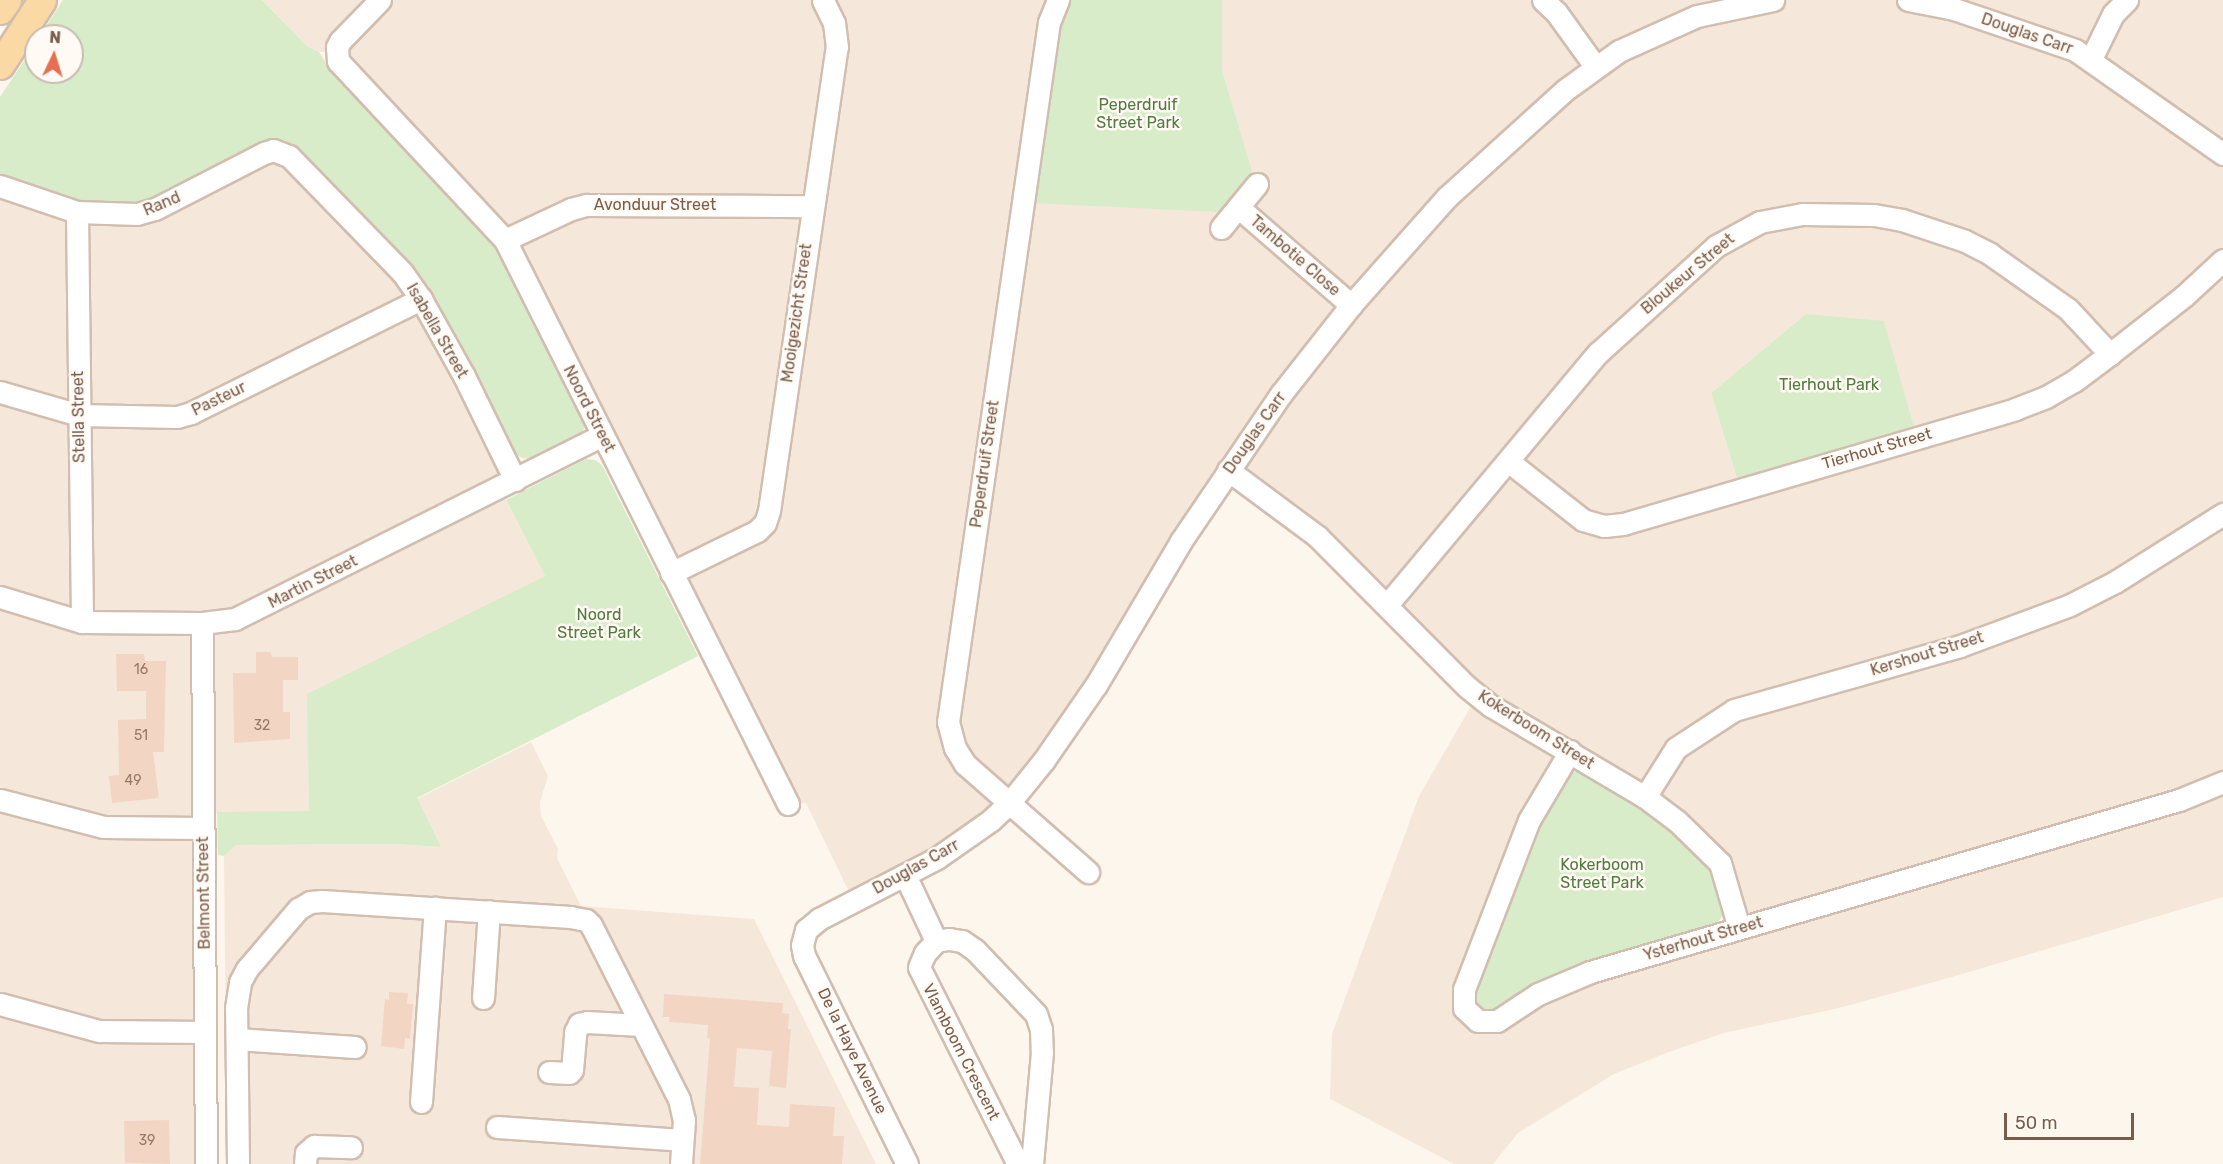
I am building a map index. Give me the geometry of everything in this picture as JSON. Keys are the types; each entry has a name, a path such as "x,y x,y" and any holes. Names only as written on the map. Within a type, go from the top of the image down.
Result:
{"main road":[{"path":"0,10 7,0"},
{"path":"0,65 42,0"}],"street":[{"name":"Noord Street","path":"380,0 344,35 336,53 344,70 505,240 788,804"},
{"name":"Mooigezicht Street","path":"671,573 757,531 765,523 771,500 837,47 834,23 824,0"},
{"name":"Peperdruif Street","path":"1058,0 1051,13 949,713 949,731 959,756 1088,872"},
{"path":"1544,0 1556,12 1595,66"},
{"name":"Douglas Carr","path":"804,937 811,924 905,876 960,843 1010,802 1044,760 1096,685 1181,542 1281,394 1351,305 1447,198 1595,66 1628,46 1671,26 1724,9 1773,0"},
{"name":"Douglas Carr","path":"1908,0 1954,9 2075,50 2091,59 2223,154"},
{"path":"2091,59 2114,14 2127,0"},
{"name":"Rand","path":"0,186 77,212 145,213 264,153 281,152"},
{"name":"Isabella Street","path":"281,152 297,161 402,272 422,298 464,376 514,480"},
{"path":"1221,228 1257,184"},
{"name":"Avonduur Street","path":"505,240 571,209 586,205 813,206"},
{"name":"Tambotie Close","path":"1238,207 1351,305"},
{"name":"Stella Street","path":"77,212 81,622"},
{"name":"Bloukeur Street","path":"1387,605 1598,353 1703,257 1744,229 1788,216 1883,216 1974,245 2068,309 2110,354"},
{"name":"Tierhout Street","path":"1508,461 1583,520 1597,525 1614,526 2015,409 2046,397 2074,381 2110,354 2184,296 2223,260"},
{"name":"Pasteur","path":"0,392 79,415 158,418 192,413 422,298"},
{"name":"Martin Street","path":"0,597 81,622 202,623 235,620 603,435"},
{"name":"Kokerboom Street","path":"1228,470 1317,536 1466,686 1491,706 1645,797 1677,821 1720,863 1739,928"},
{"name":"Kershout Street","path":"1645,797 1676,748 1734,710 1960,646 2070,604 2115,582 2223,514"},
{"name":"Belmont Street","path":"202,623 206,1164"},
{"name":"Ysterhout Street","path":"1570,751 1529,820 1464,989 1462,1002 1468,1014 1479,1021 1497,1021 1538,994 1590,972 2179,800 2223,782"},
{"path":"0,800 104,827 203,828"},
{"path":"905,876 936,941 949,939 962,941 975,950 1036,1014 1041,1029 1042,1052 1032,1164"},
{"path":"238,1164 237,1039 240,982 247,969 304,905 322,901 489,911 586,920 600,943 679,1100 684,1120 681,1164"},
{"path":"421,1102 435,908"},
{"path":"483,998 489,911"},
{"name":"De la Haye Avenue","path":"804,937 804,956 908,1164"},
{"name":"Vlamboom Crescent","path":"936,941 925,953 920,967 1018,1164"},
{"path":"0,1004 99,1031 205,1032"},
{"path":"549,1072 571,1072 575,1032 579,1024 587,1022 640,1025"},
{"path":"237,1039 355,1047"},
{"path":"497,1127 682,1140"},
{"path":"304,1164 306,1153 314,1146 351,1147"}],"shaded area":[{"path":"262,0 1059,0 1253,174 1222,70 1222,0 2223,0 2223,897 1952,977 1839,1008 1724,1033 1669,1052 1614,1074 1518,1133 1493,1164 1454,1164 1330,1099 1332,1034 1419,796 1477,696 1317,537 1228,471 1010,803 854,902 806,803 787,805 504,240 335,52 319,52 307,46","holes":["1806,314 1740,490 1711,393","1569,752 1645,798 1738,929 1472,1019"]},
{"path":"271,149 404,272 515,478 499,487 545,576 308,694 309,811 202,813 206,1164 0,1164 0,185 129,213"},
{"path":"531,742 548,776 540,802 541,816 558,849 557,858 581,906 754,919 876,1164 227,1164 224,856 236,845 394,844 440,847 417,799"}],"green space":[{"path":"63,0 262,0 307,46 319,52 326,63 486,227 585,417 585,427 580,435 533,459 522,458 514,453 422,277 294,150 153,199 120,205 92,204 0,177 0,97 24,61 24,84 84,84 84,24 48,24"},
{"name":"Peperdruif Street Park","path":"1070,0 1222,0 1222,70 1253,174 1219,212 1030,203 1057,23"},
{"name":"Tierhout Park","path":"1806,314 1884,321 1915,431 1738,482 1711,393"},
{"name":"Noord Street Park","path":"586,459 595,460 602,465 698,656 417,798 441,847 394,844 236,845 224,856 218,855 217,812 309,811 307,694 545,576 506,500"},
{"name":"Kokerboom Street Park","path":"1580,770 1645,805 1710,865 1724,909 1723,915 1716,925 1495,1012 1483,1011 1474,1002 1472,986 1529,837 1565,776"}],"building":[{"path":"256,652 271,652 272,657 298,657 298,680 283,680 283,712 290,712 290,739 234,743 233,673 256,673"},
{"path":"116,654 144,654 145,661 166,661 164,752 153,752 159,798 112,803 109,776 119,775 118,720 146,719 146,691 117,691"},
{"path":"389,992 408,993 407,1004 413,1004 410,1039 405,1038 404,1049 381,1046 385,999 389,1000"},
{"path":"664,994 783,1003 782,1013 789,1014 788,1029 791,1029 786,1088 769,1086 772,1051 737,1048 734,1087 759,1088 757,1125 789,1127 790,1104 835,1107 833,1136 844,1136 842,1164 700,1164 710,1039 707,1038 708,1025 669,1022 670,1017 663,1017"},
{"path":"169,1120 170,1164 125,1163 124,1121"}]}
